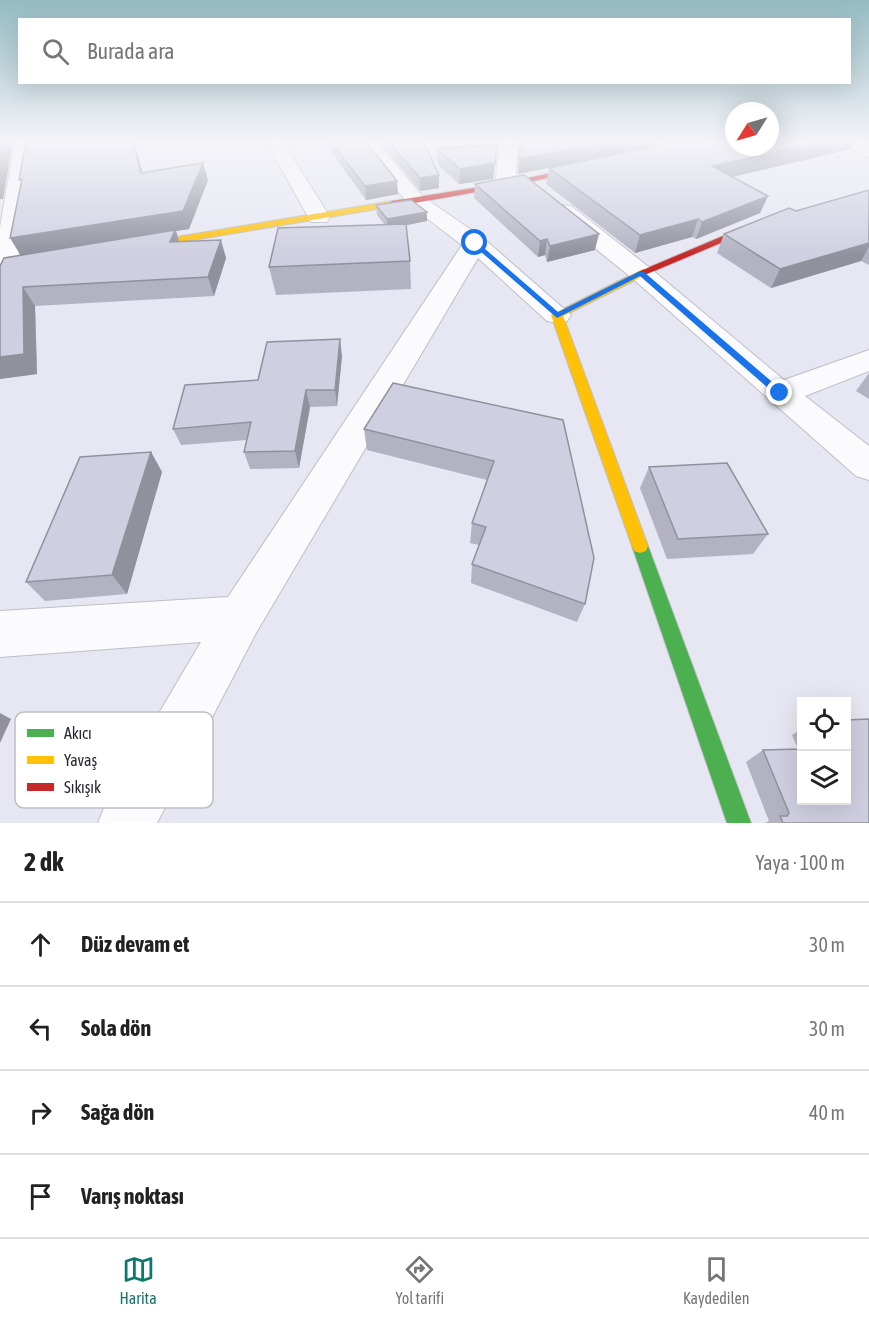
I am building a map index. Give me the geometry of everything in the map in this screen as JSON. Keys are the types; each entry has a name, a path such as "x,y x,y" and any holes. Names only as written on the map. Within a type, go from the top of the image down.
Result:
{"street":[{"path":"7,268 19,179"},
{"path":"297,179 320,217"},
{"path":"398,179 415,200 475,243 557,315 739,823"},
{"path":"514,179 515,183 641,273 869,466"},
{"path":"122,249 532,179"},
{"path":"557,315 641,273 772,219"},
{"path":"188,712 240,618 475,243"},
{"path":"780,393 869,360"},
{"path":"0,634 240,618"},
{"path":"126,823 134,808"}],"building":[{"path":"22,179 196,179 183,211 10,238"},
{"path":"360,179 397,181 365,186"},
{"path":"500,179 530,179 599,234 550,246 547,239 540,241 475,184"},
{"path":"564,179 737,179 768,196 702,222 698,219 640,235"},
{"path":"869,190 869,243 780,269 724,234 789,208 796,211"},
{"path":"411,200 427,212 387,219 376,205"},
{"path":"406,224 410,261 269,267 278,228"},
{"path":"175,230 170,242 221,240 208,277 23,287 24,354 0,357 0,266 4,258"},
{"path":"340,339 335,390 306,390 295,451 244,452 251,422 173,429 185,385 258,380 267,342"},
{"path":"393,383 563,420 594,558 585,604 472,564 486,527 472,523 494,461 364,429"},
{"path":"151,452 112,575 26,582 80,457"},
{"path":"727,463 768,534 678,539 649,467"},
{"path":"869,719 869,823 783,823 780,816 787,816 789,813 763,750 797,749 797,805 851,805 851,720"}],"traffic: fast":[{"path":"640,546 739,823"}],"traffic: slow":[{"path":"135,247 392,204"},
{"path":"640,546 557,315 643,272"}],"traffic: jam":[{"path":"392,204 531,179"},
{"path":"643,272 763,222"}],"route":[{"path":"475,243 557,315 641,273 780,393"}]}
